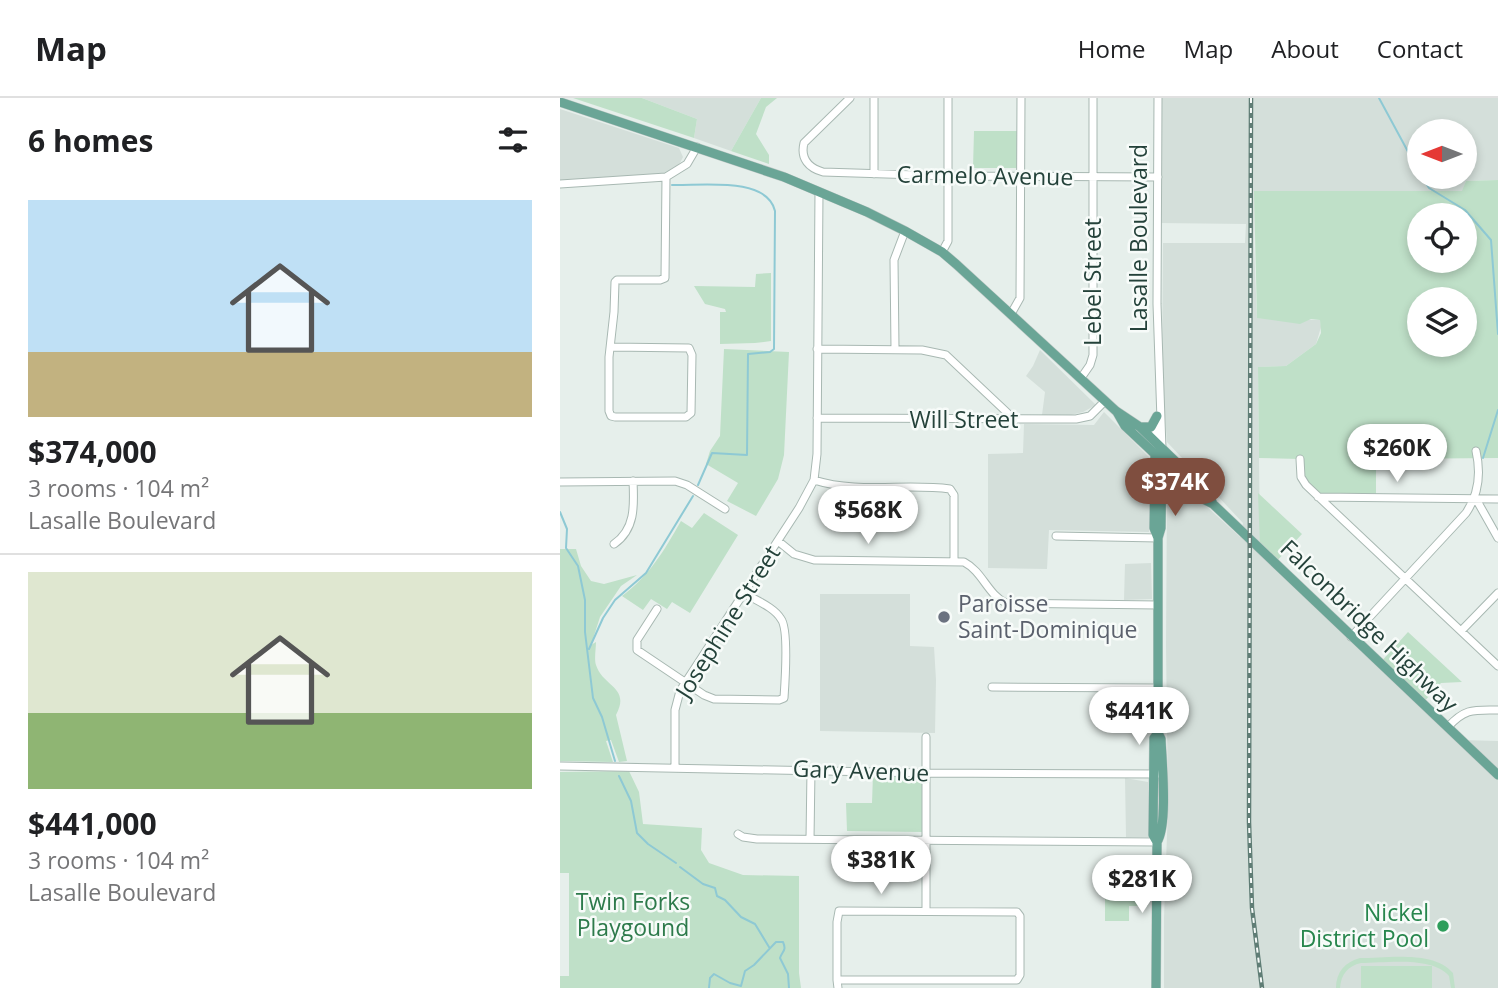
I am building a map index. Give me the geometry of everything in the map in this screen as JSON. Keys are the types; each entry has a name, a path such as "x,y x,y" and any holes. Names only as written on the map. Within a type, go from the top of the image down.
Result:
{"main road":[{"name":"Falconbridge Highway","path":"560,102 784,177 905,231 942,252 1116,411 1140,427 1184,482 1213,504 1498,775"},
{"name":"Falconbridge Highway","path":"1116,411 1125,426 1208,493 1213,504"},
{"path":"1140,427 1153,425 1157,416"},
{"name":"Lasalle Boulevard","path":"1156,988 1157,842 1162,835 1154,738 1158,733 1158,538 1161,528 1158,451"},
{"name":"Lasalle Boulevard","path":"1158,451 1154,528 1158,538"},
{"path":"1161,494 1171,481 1184,482"}],"street":[{"name":"Carmelo Avenue","path":"850,98 804,143 803,155 813,169 823,172 948,176 1158,177"},
{"path":"874,98 874,174"},
{"path":"942,252 948,230 948,98"},
{"path":"1011,314 1020,298 1021,98"},
{"name":"Lebel Street","path":"1081,378 1093,355 1093,98"},
{"name":"Lasalle Boulevard","path":"1158,98 1158,451"},
{"path":"560,184 666,177 687,164 697,147"},
{"path":"611,347 689,348 692,355 691,413 685,417 611,416 609,407 611,347 616,281 660,280 666,277 666,177"},
{"name":"Josephine Street","path":"675,768 675,710 685,683 778,541 814,480 819,192"},
{"path":"895,349 894,260 905,231"},
{"path":"817,349 922,350 946,355 1015,421"},
{"name":"Lasalle Boulevard","path":"1158,378 1158,451"},
{"name":"Will Street","path":"817,418 1015,421 1085,418 1105,401"},
{"path":"1476,451 1476,499 1498,538"},
{"path":"1300,459 1303,481 1318,497 1498,666"},
{"path":"814,480 848,487 950,489 954,495 954,561"},
{"path":"614,544 624,535 632,518 633,481"},
{"path":"560,482 675,481 687,485 725,509"},
{"path":"1318,497 1498,499"},
{"path":"1351,637 1476,499"},
{"path":"1056,536 1158,538"},
{"path":"778,541 794,554 814,560 964,562 972,566 990,591 1006,603 1158,605"},
{"path":"657,609 637,640 637,650 714,699 779,700 784,698 785,626 775,612 744,593"},
{"path":"1461,631 1498,593"},
{"path":"992,687 1158,688"},
{"path":"1448,727 1458,716 1470,710 1498,710"},
{"path":"926,737 926,911"},
{"name":"Gary Avenue","path":"560,766 926,773 1158,774"},
{"path":"810,839 811,770"},
{"path":"738,834 743,838 757,839 1157,842"},
{"path":"839,911 926,911 1017,912 1020,916 1020,975 1017,980 838,984 836,922 839,911"}],"shaded area":[{"path":"642,98 761,98 731,151 694,138 697,119"},
{"path":"1158,98 1498,98 1498,180 1477,181 1477,119 1407,119 1407,189 1463,191 1255,191 1254,246 1257,318 1320,320 1321,327 1316,344 1286,366 1258,367 1260,548 1460,740 1498,741 1498,988 1164,988 1168,807 1167,489 1174,482 1181,483 1240,537 1243,523 1167,442 1162,377 1163,243 1245,243 1246,224 1158,223"},
{"path":"560,109 679,148 683,157 674,169 662,175 560,181"},
{"path":"1040,350 1096,405 1067,416 1042,415 1045,392 1026,376"},
{"path":"1104,412 1150,458 1149,532 1049,530 1047,569 988,568 988,454 1023,453 1024,424 1094,425"},
{"path":"1457,426 1458,443 1447,444 1446,427"},
{"path":"1151,563 1152,599 1124,600 1125,564"},
{"path":"820,594 910,594 910,646 934,647 935,733 820,731"},
{"path":"1125,778 1148,782 1148,837 1126,837"}],"green space":[{"path":"573,98 642,98 697,119 694,138"},
{"path":"761,98 777,98 766,107 756,134 769,155 769,164 731,151"},
{"path":"974,131 1018,131 1018,168 973,168"},
{"path":"1498,180 1498,458 1376,459 1376,498 1318,498 1303,481 1300,459 1259,458 1258,367 1286,366 1316,344 1321,333 1320,320 1311,319 1300,324 1257,318 1254,191 1477,189 1477,181"},
{"path":"771,273 771,341 720,344 720,312 726,312 725,309 705,304 694,286 755,287 756,274"},
{"path":"724,349 789,352 784,455 778,479 756,516 727,501 738,483 706,464 710,451 720,436"},
{"path":"1258,493 1302,534 1275,563 1260,548"},
{"path":"704,513 738,535 690,613 672,602 667,609 651,599 643,610 622,596 655,562 681,521 692,528"},
{"path":"560,549 576,549 581,566 591,581 604,584 637,575 621,586 600,617 591,645 596,642 595,657 599,672 620,698 616,715 627,761 619,762 611,740 606,741 613,762 560,761"},
{"path":"1408,632 1462,682 1441,683 1422,704 1379,664"},
{"name":"Twin Forks Playgound","path":"629,771 639,792 643,824 702,828 701,850 709,863 743,875 799,876 801,988 560,988 560,976 569,976 569,873 560,873 560,772"},
{"path":"873,774 922,775 924,832 847,831 846,803 872,803"},
{"path":"1105,878 1128,878 1128,892 1148,893 1148,906 1129,906 1129,921 1105,921"},
{"path":"1409,957 1434,961 1453,973 1455,988 1451,988 1449,976 1432,966 1395,962 1356,964 1346,971 1340,988 1336,988 1342,968 1360,958"},
{"path":"1361,966 1432,966 1432,988 1361,988"}],"waterway":[{"path":"1379,98 1407,150"},
{"path":"672,185 715,184 746,188 759,192 769,200 775,211 774,349 770,352 748,354 747,455 712,453 698,485"},
{"path":"1431,189 1465,210 1491,240 1498,334"},
{"path":"1483,458 1498,410"},
{"path":"589,649 603,618 615,600 646,573 693,496"},
{"path":"560,512 567,529 566,548 578,566 585,600 585,632 593,698 602,717 615,761"},
{"path":"619,776 631,801 637,833 676,863"},
{"path":"680,867 703,884 715,888 717,896 725,900 741,917 755,924 769,947"},
{"path":"709,988 710,978 714,974 741,986 745,971 776,942 783,942 784,945 780,958 788,974 789,988"}],"railway":[{"path":"1251,98 1249,822 1252,908 1262,988"}],"place":[{"name":"Paroisse Saint-Dominique","path":"944,617"},
{"name":"Nickel District Pool","path":"1443,926"}]}
